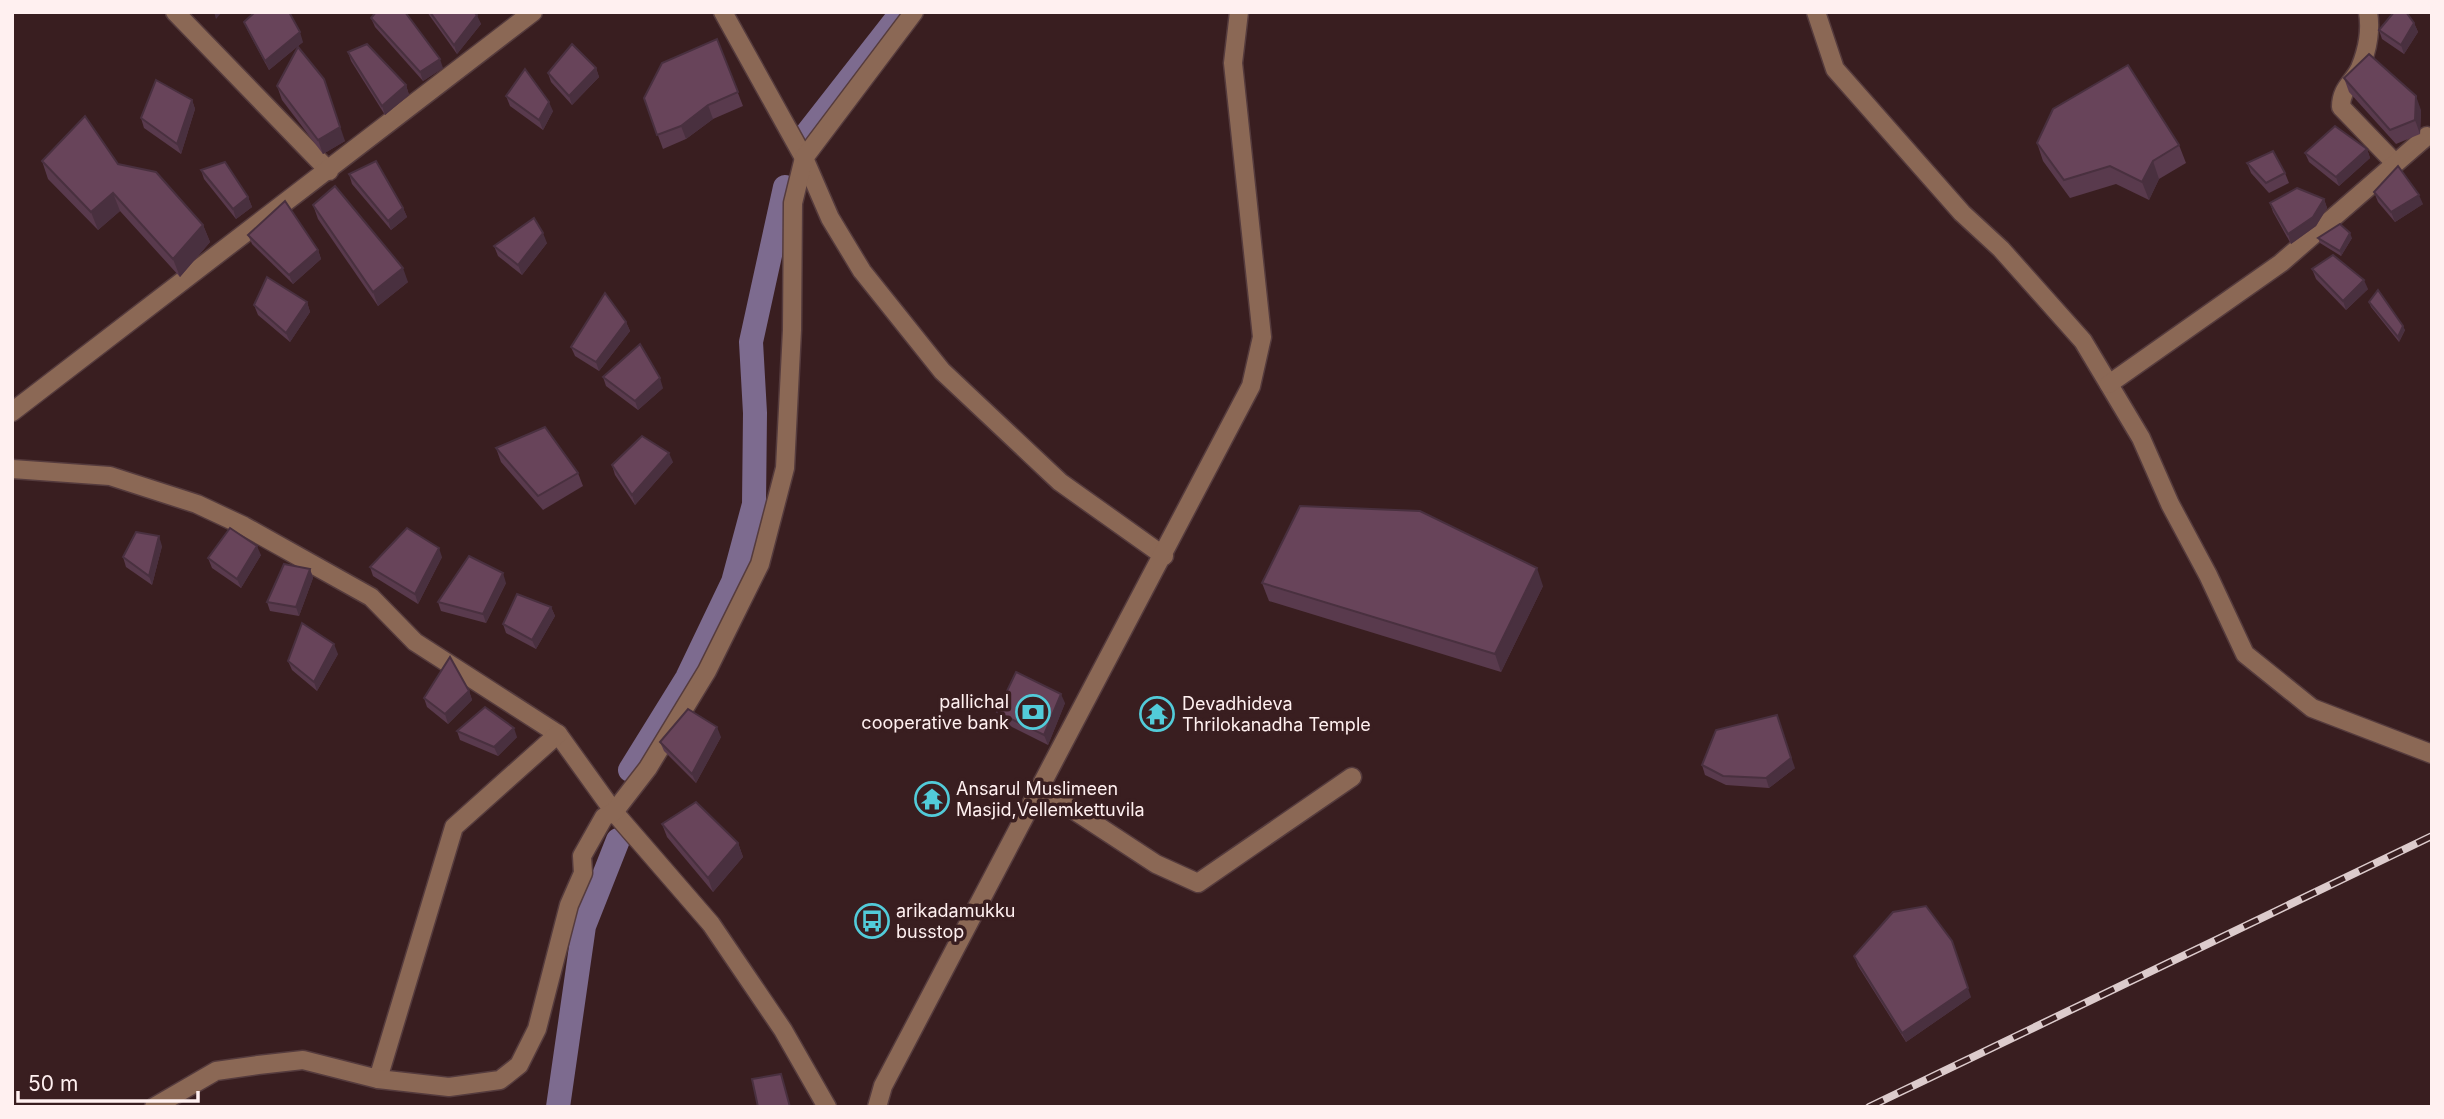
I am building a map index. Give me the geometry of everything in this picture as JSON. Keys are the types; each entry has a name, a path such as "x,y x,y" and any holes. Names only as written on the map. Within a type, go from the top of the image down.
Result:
{"street":[{"path":"175,12 329,171"},
{"path":"12,412 533,12"},
{"path":"723,12 804,158 830,219 862,271 942,371 1060,482 1164,556"},
{"path":"154,1107 216,1071 258,1065 303,1060 377,1079 418,1085 466,1085 500,1080 519,1065 537,1029 569,905 583,873 582,856 604,817 614,812 648,768 707,671 760,564 785,468 792,330 793,203 804,158 914,12"},
{"path":"877,1107 883,1086 1251,386 1262,337 1233,63 1239,12"},
{"path":"1816,12 1835,69 1962,213 2046,297 2083,341 2141,438 2170,504 2208,575 2245,654 2312,708 2432,754"},
{"path":"2368,12 2371,27 2360,68 2341,94 2341,107 2395,163"},
{"path":"2109,384 2281,263 2427,136"},
{"path":"12,469 110,476 197,504 244,526 371,597 415,642 558,734 614,812 711,924 783,1030 827,1107"},
{"path":"377,1079 454,827 558,734"},
{"path":"1040,788 1156,864 1198,883 1352,777"}],"building":[{"path":"255,12 289,12 300,32 265,61 244,22"},
{"path":"376,12 405,12 440,59 420,72 371,18"},
{"path":"430,12 474,12 477,15 454,45"},
{"path":"2394,12 2406,12 2414,23 2401,45 2379,30"},
{"path":"717,39 738,92 708,105 681,126 657,135 644,98 662,63"},
{"path":"367,44 406,85 382,106 348,52"},
{"path":"572,44 596,68 569,96 548,73"},
{"path":"298,47 324,79 340,127 318,140 277,86"},
{"path":"2369,54 2416,96 2415,120 2390,130 2344,78"},
{"path":"2128,65 2179,145 2153,161 2142,182 2110,166 2064,180 2037,143 2053,109"},
{"path":"525,69 549,102 539,120 506,96"},
{"path":"156,80 192,100 177,144 141,118"},
{"path":"85,116 118,164 156,172 203,225 173,259 113,193 91,212 42,161"},
{"path":"2335,126 2367,149 2336,177 2305,153"},
{"path":"2273,151 2285,173 2266,183 2247,163"},
{"path":"376,161 403,208 388,221 349,174"},
{"path":"225,162 248,197 233,209 201,170"},
{"path":"2398,166 2419,195 2391,212 2374,192"},
{"path":"335,186 403,268 373,292 313,205"},
{"path":"2297,188 2324,199 2313,217 2288,234 2270,203"},
{"path":"285,201 318,250 289,275 248,235"},
{"path":"534,218 543,233 518,265 494,246"},
{"path":"2340,224 2350,233 2340,251 2318,238"},
{"path":"2333,255 2364,280 2343,301 2312,269"},
{"path":"267,277 307,302 286,333 254,305"},
{"path":"2378,290 2403,326 2398,337 2369,302"},
{"path":"605,293 626,322 596,362 571,347"},
{"path":"640,344 660,378 635,401 603,377"},
{"path":"545,427 578,473 538,496 496,448"},
{"path":"642,436 669,453 632,495 612,465"},
{"path":"1300,506 1420,511 1537,568 1495,654 1262,583"},
{"path":"230,528 257,546 237,579 208,558"},
{"path":"407,528 439,548 415,594 370,567"},
{"path":"136,532 159,536 149,576 123,557"},
{"path":"469,556 503,573 483,614 438,602"},
{"path":"284,564 310,569 296,607 267,602"},
{"path":"517,594 551,607 532,640 503,624"},
{"path":"302,623 334,644 314,682 288,661"},
{"path":"450,657 469,691 445,714 424,698"},
{"name":"pallichal cooperative bank","path":"1016,672 1061,694 1044,735 997,712"},
{"path":"485,707 514,728 494,747 457,731"},
{"path":"688,709 717,727 692,774 660,742"},
{"path":"1777,715 1791,758 1766,778 1723,776 1702,765 1716,730"},
{"path":"696,802 738,843 708,878 662,824"},
{"path":"1926,906 1952,941 1968,988 1902,1033 1854,956 1893,912"},
{"path":"781,1074 790,1107 758,1107 752,1079"}],"waterway":[{"path":"802,145 805,136 902,12"},
{"path":"630,770 687,678 733,582 754,504 755,413 751,342 785,187"},
{"path":"558,1107 584,926 618,840"}],"railway":[{"path":"1869,1107 2432,836"}],"place":[{"name":"pallichal cooperative bank","path":"1033,712"},
{"name":"Devadhideva Thrilokanadha Temple","path":"1157,714"},
{"name":"Ansarul Muslimeen Masjid,Vellemkettuvila","path":"932,799"},
{"name":"arikadamukku busstop","path":"872,921"}]}
